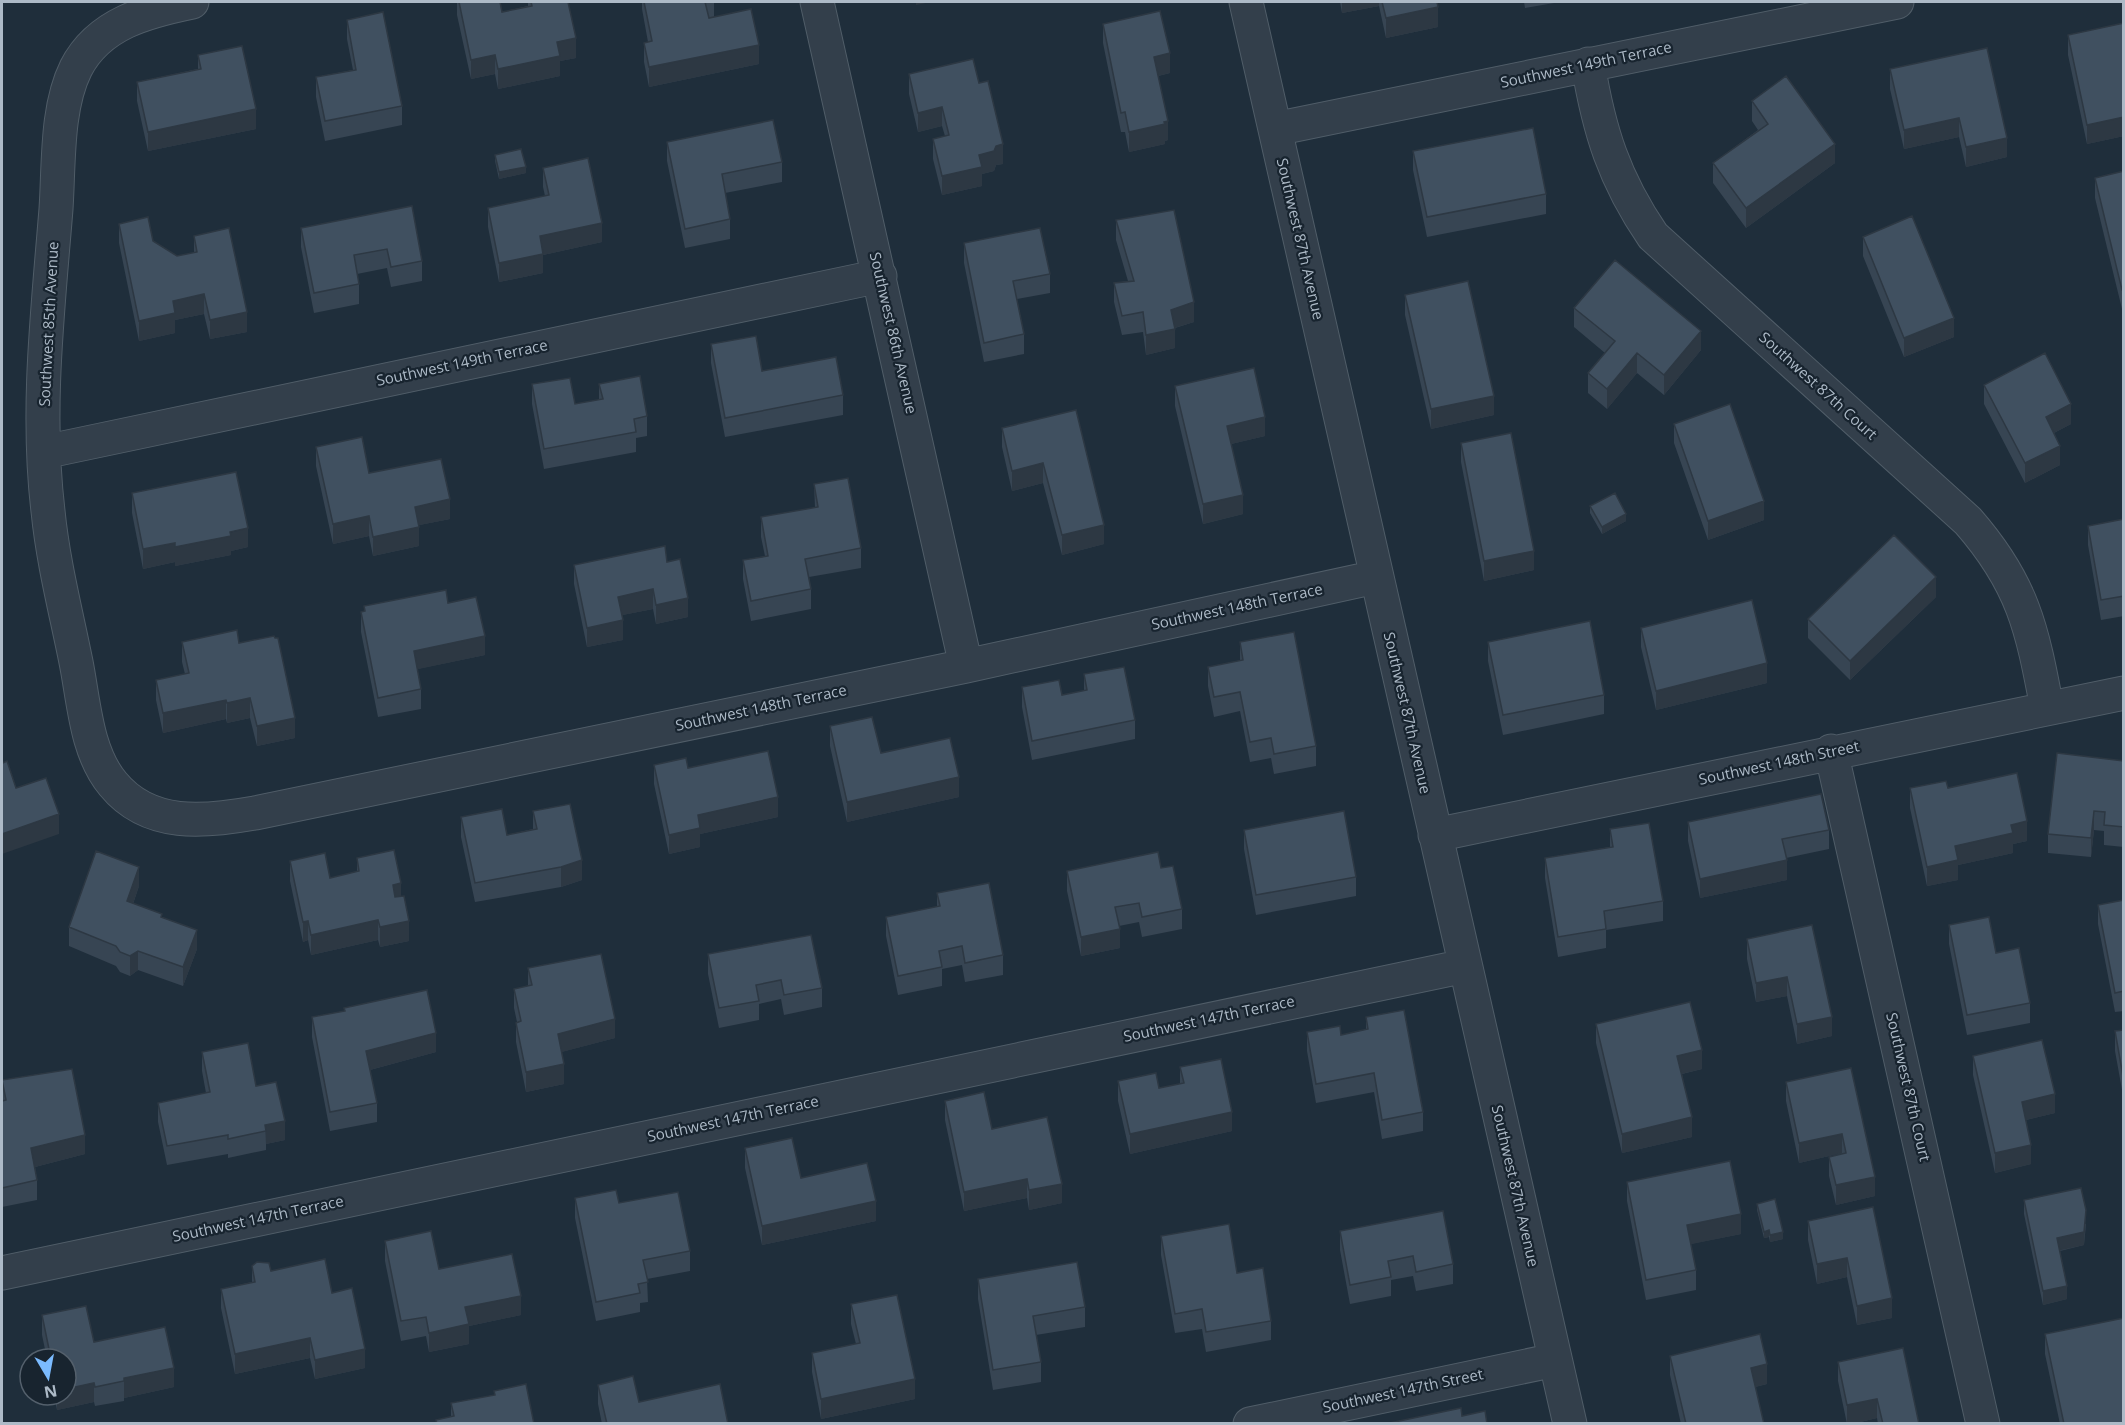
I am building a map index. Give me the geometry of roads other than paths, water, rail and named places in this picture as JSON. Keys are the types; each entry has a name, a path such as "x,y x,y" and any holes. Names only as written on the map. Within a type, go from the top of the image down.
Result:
{"street":[{"name":"Southwest 85th Avenue","path":"145,810 112,783 100,764 92,741 49,521 44,452 45,345 60,151 69,88 77,66 93,44 131,18 192,2"},
{"name":"Southwest 86th Avenue","path":"817,2 966,666"},
{"name":"Southwest 87th Avenue","path":"1246,2 1570,1424"},
{"name":"Southwest 149th Terrace","path":"1275,129 1897,2"},
{"name":"Southwest 87th Court","path":"1588,64 1597,116 1607,149 1633,206 1653,236 1968,521 1990,547 2022,602 2038,661 2047,708"},
{"name":"Southwest 149th Terrace","path":"44,452 880,276"},
{"name":"Southwest 148th Terrace","path":"145,810 167,817 192,820 246,815 966,666 1376,577"},
{"name":"Southwest 148th Street","path":"1435,835 1831,751 2124,693"},
{"name":"Southwest 87th Court","path":"1831,751 1983,1424"},
{"name":"Southwest 147th Terrace","path":"2,1273 1465,966"},
{"name":"Southwest 147th Street","path":"1250,1424 1555,1360"}]}
